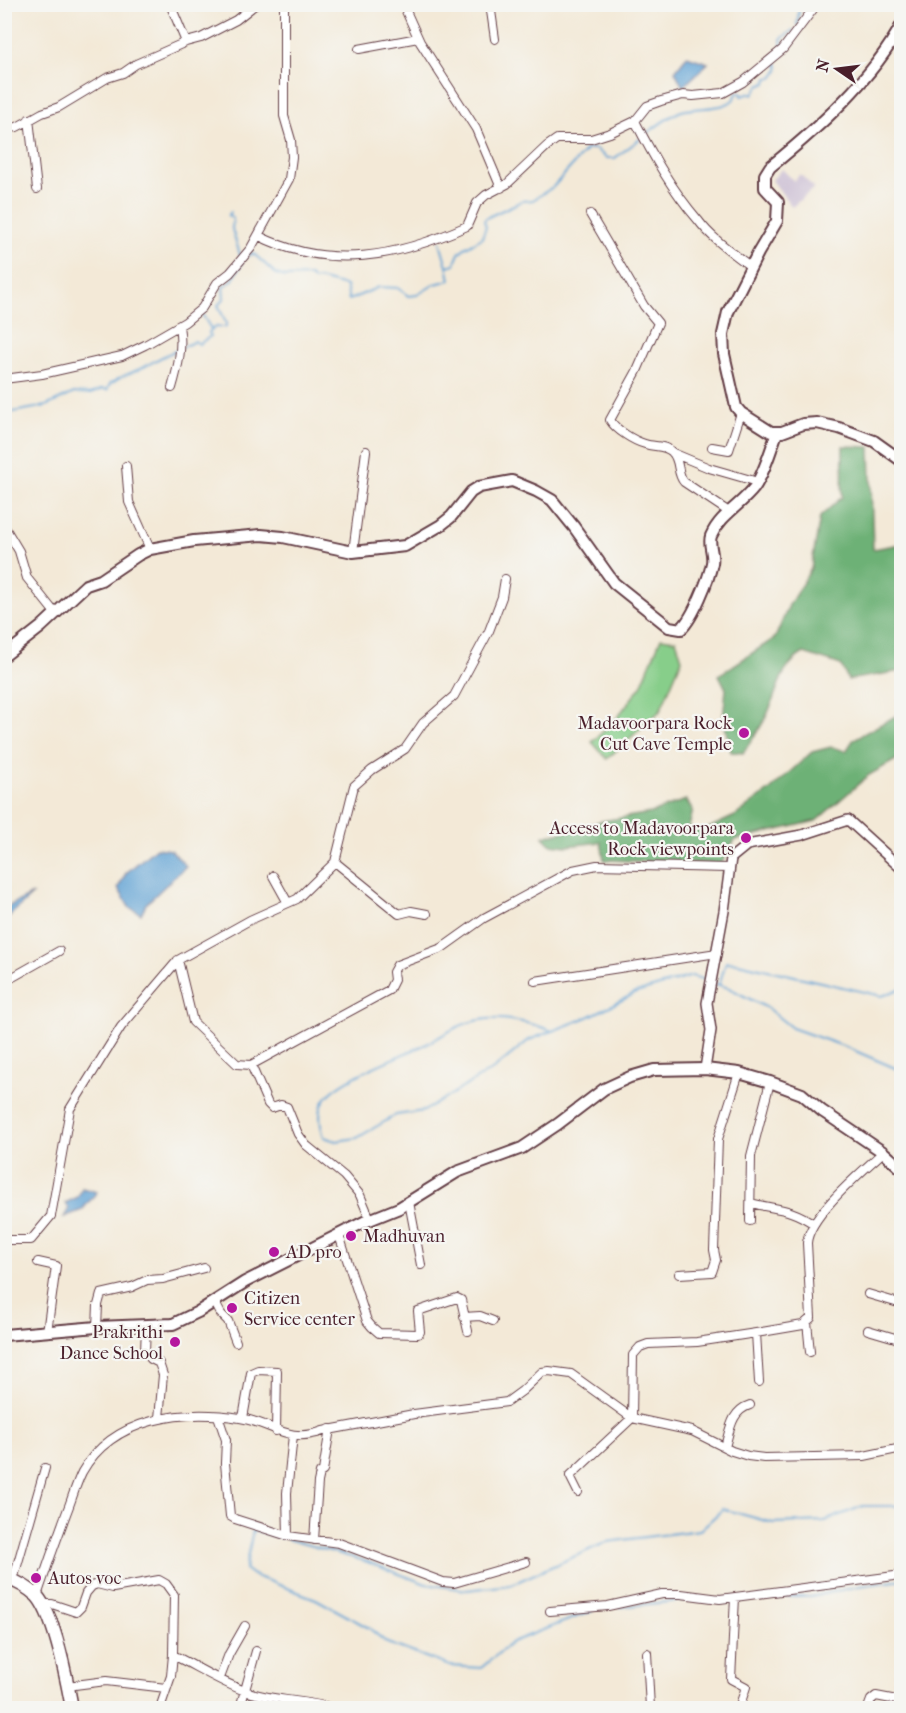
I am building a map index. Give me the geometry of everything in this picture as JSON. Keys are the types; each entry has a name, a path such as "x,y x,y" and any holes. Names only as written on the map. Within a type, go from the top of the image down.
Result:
{"main road":[{"path":"902,24 859,83 830,114 770,167 765,176 765,188 778,202 778,212 773,229 728,312 723,334 724,354 733,401 741,413 771,432 777,433 803,424 817,423 839,428 874,441 902,461"},
{"path":"4,656 41,627 86,585 116,571 150,549 194,541 261,535 283,537 353,552 405,546 441,525 451,517 471,492 479,487 512,481 552,500 614,583 669,627 681,629 692,614 712,563 711,537 723,517 753,490 777,433"},
{"path":"4,1335 97,1327 173,1324 245,1282 370,1219 409,1202 457,1172 522,1148 598,1093 630,1077 654,1070 705,1069 739,1073 802,1094 822,1111 883,1152 902,1169"},
{"path":"9,1579 39,1600 55,1634 72,1708"}],"street":[{"path":"170,4 186,42"},
{"path":"4,129 17,127 29,119 59,107 107,78 123,73 136,64 186,42 201,38 237,20 256,4"},
{"path":"4,379 58,371 122,356 179,326 202,308 217,283 238,264 259,236 289,179 292,157 291,140 284,116 284,4"},
{"path":"405,4 418,38 476,129 501,188"},
{"path":"490,4 495,39"},
{"path":"259,236 290,250 317,255 368,256 402,250 447,235 467,226 477,203 486,195 501,188 557,139 591,139 610,133 634,121 647,106 683,95 723,93 743,82 777,55 817,4"},
{"path":"359,49 418,38"},
{"path":"29,119 38,189"},
{"path":"634,121 656,161 698,220 712,236 751,267"},
{"path":"590,214 644,306 658,323 637,371 610,420 614,426 644,444 667,449 709,468 758,482"},
{"path":"172,388 181,354 182,340 179,326"},
{"path":"712,447 729,450 741,413"},
{"path":"353,552 366,451"},
{"path":"673,453 678,462 679,476 684,482 729,512"},
{"path":"126,466 129,502 150,549"},
{"path":"5,529 19,551 27,578 55,613"},
{"path":"4,1240 31,1240 51,1216 70,1109 121,1027 178,960 250,920 297,899 335,862 354,786 405,749 423,723 454,696 489,631 502,597 505,579"},
{"path":"705,1069 711,1030 707,1003 731,858 747,845 802,835 848,820 902,869"},
{"path":"335,862 399,914 411,911 427,914"},
{"path":"178,960 193,1022 237,1065 251,1065 389,990 394,980 393,972 403,961 442,948 484,918 573,870 597,865 728,867"},
{"path":"273,876 288,903"},
{"path":"4,982 59,951"},
{"path":"535,981 717,953"},
{"path":"251,1065 268,1104 272,1108 281,1105 287,1107 298,1134 306,1145 344,1176 360,1195 370,1219"},
{"path":"680,1274 712,1272 716,1260 714,1250 718,1139 739,1073"},
{"path":"750,1221 751,1156 770,1082"},
{"path":"578,1492 570,1476 632,1418 633,1355 640,1347 648,1344 697,1342 756,1333 802,1325 811,1318 807,1243 814,1224 844,1189 883,1152"},
{"path":"409,1202 421,1265"},
{"path":"750,1203 782,1208 800,1214 814,1224"},
{"path":"339,1235 368,1321 379,1333 418,1334 420,1332 418,1311 456,1298 460,1299 468,1331"},
{"path":"38,1262 56,1266 47,1332"},
{"path":"97,1327 101,1294 132,1287 147,1280 163,1279 204,1268"},
{"path":"868,1294 902,1304"},
{"path":"214,1301 228,1321 236,1342"},
{"path":"464,1317 480,1316 493,1321"},
{"path":"807,1322 810,1352"},
{"path":"146,1325 145,1352 159,1363 163,1375 159,1418"},
{"path":"868,1330 902,1340"},
{"path":"756,1333 759,1382"},
{"path":"243,1418 251,1373 258,1370 277,1371 276,1431"},
{"path":"160,1708 171,1676 173,1655 174,1595 166,1584 159,1580 113,1588 97,1584 86,1593 81,1607 76,1612 39,1600 82,1472 103,1444 129,1429 159,1418 218,1416 243,1418 276,1431 309,1436 330,1429 414,1414 507,1402 542,1372 549,1371 571,1374 632,1418 692,1431 748,1456 764,1458 864,1456 902,1448"},
{"path":"725,1447 733,1419 743,1407 750,1405"},
{"path":"218,1416 226,1440 225,1463 230,1516 288,1536 339,1543 443,1582 454,1583 526,1562"},
{"path":"314,1540 318,1482 320,1473 323,1471 330,1429"},
{"path":"288,1536 287,1493 293,1435"},
{"path":"9,1579 45,1468"},
{"path":"550,1611 608,1606 662,1594 720,1599 902,1575"},
{"path":"735,1597 731,1679 746,1687 738,1708"},
{"path":"220,1678 229,1654 245,1626"},
{"path":"240,1708 256,1651"},
{"path":"648,1653 650,1708"},
{"path":"173,1655 245,1691 295,1705 312,1702 333,1708"},
{"path":"67,1686 106,1681 166,1688"},
{"path":"868,1708 871,1700 876,1696 902,1701"}],"shaded area":[{"path":"782,169 794,181 800,174 814,188 792,207 772,180"}],"green space":[{"path":"843,446 870,447 873,549 901,544 901,671 848,680 841,665 804,653 789,665 784,673 764,722 743,753 731,752 723,718 726,689 719,675 775,638 789,605 811,569 820,517 842,497"},
{"path":"661,638 676,640 682,659 660,711 607,759 592,742 616,719 641,686"},
{"path":"901,713 901,757 869,775 816,821 735,840 721,864 604,860 601,842 567,846 550,844 543,837 602,821 651,813 686,800 693,810 689,827 700,832 735,816 770,790 812,752 831,747 846,751 854,739"}],"water":[{"path":"687,56 708,63 683,87 675,71"},
{"path":"156,848 171,850 186,866 146,904 141,914 129,907 118,888 126,873"},
{"path":"33,894 5,920 5,908"},
{"path":"82,1188 97,1192 82,1210 64,1217 69,1208 65,1203 78,1197"}],"waterway":[{"path":"797,25 800,4"},
{"path":"782,47 781,39 793,30"},
{"path":"647,133 679,112 721,106 741,92 742,96 751,93 753,95 759,86 766,83 767,78 773,78 777,72 777,63 772,63"},
{"path":"475,242 482,238 486,218 522,201 533,200 553,187 587,149 596,149 606,158 615,158 640,139"},
{"path":"231,212 228,216 233,218 232,229 241,258"},
{"path":"440,242 447,266"},
{"path":"248,257 251,253 255,255 276,274 286,277 310,276 313,280 318,279 346,286 349,300 379,287 399,288 408,296 417,295 435,284 450,280 447,266 455,264 461,250 473,243"},
{"path":"209,332 216,327 226,327 218,305 224,299 223,287 232,281 242,263"},
{"path":"202,314 211,329"},
{"path":"183,347 195,341 199,344 211,336 209,333"},
{"path":"114,382 178,350"},
{"path":"4,405 7,404 8,413 46,406 74,393 91,394 102,389 107,390 112,383"},
{"path":"719,985 726,962 882,996 902,988"},
{"path":"552,1031 526,1023 497,1019 480,1020 457,1027 333,1090 323,1102 320,1112 324,1137 336,1141 357,1138 396,1115 424,1111 495,1068 529,1040 588,1017 636,993 692,976 705,980"},
{"path":"716,984 729,988 767,1008 792,1028 846,1047 902,1071"},
{"path":"287,1539 365,1561 426,1584 467,1590 510,1585 607,1542 700,1530 723,1509 773,1523 825,1521 863,1506 902,1506"},
{"path":"282,1538 253,1530 245,1569 253,1575 316,1599 369,1628 387,1643 450,1666 481,1668 512,1642 592,1611"},
{"path":"759,1597 811,1597 859,1586 902,1580"},
{"path":"619,1607 696,1599"}],"place":[{"name":"Madavoorpara Rock Cut Cave Temple","path":"744,733"},
{"name":"Access to Madavoorpara Rock viewpoints","path":"746,838"},
{"name":"Madhuvan","path":"351,1236"},
{"name":"AD pro","path":"274,1252"},
{"name":"Citizen Service center","path":"232,1308"},
{"name":"Prakrithi Dance School","path":"175,1342"},
{"name":"Autos voc","path":"36,1578"}]}
